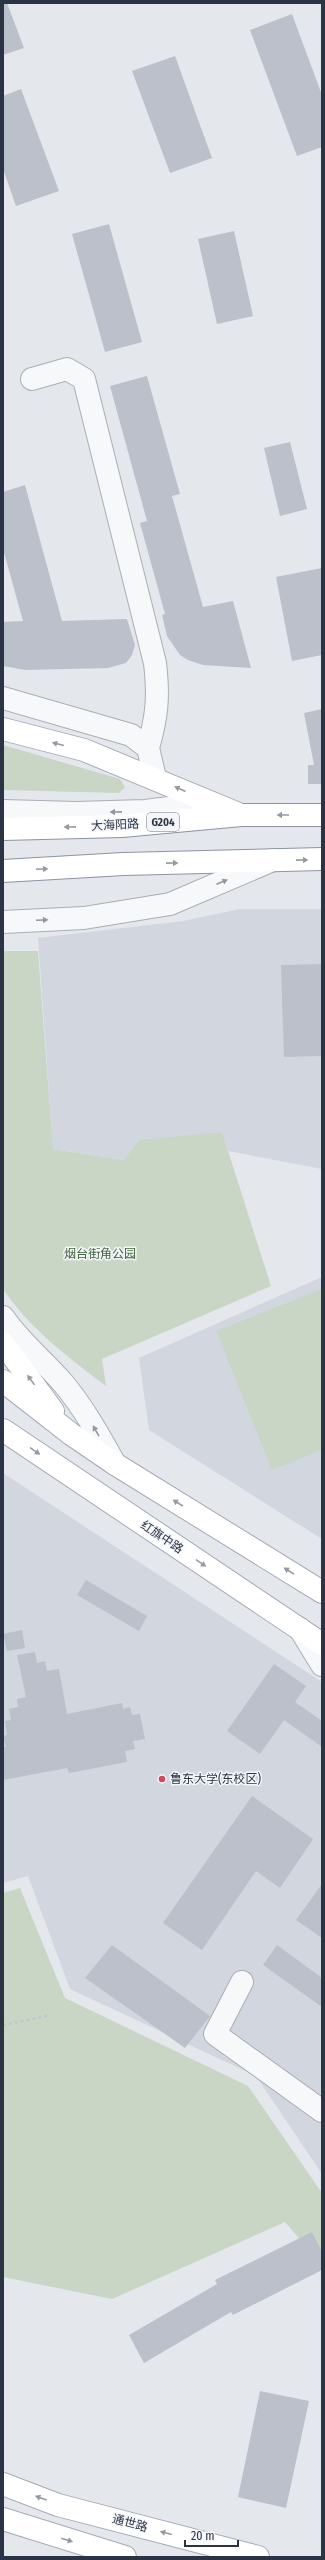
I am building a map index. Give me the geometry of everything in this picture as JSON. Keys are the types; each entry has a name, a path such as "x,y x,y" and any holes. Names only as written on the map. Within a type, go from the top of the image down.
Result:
{"main road":[{"path":"3,729 84,750 155,778 241,815"},
{"name":"大海阳路","path":"3,828 122,826 241,815 322,815"},
{"path":"3,871 123,864 322,860"},
{"path":"3,1343 70,1434"},
{"path":"3,1381 70,1434 115,1464 322,1592"},
{"name":"红旗中路","path":"3,1430 322,1644"},
{"name":"通世路","path":"3,2484 58,2505 258,2557"},
{"path":"3,2519 125,2557"}],"lane":[{"path":"32,379 67,369 84,379 155,663 158,684 157,715 148,748 155,778"},
{"path":"3,698 131,735 148,748"},
{"path":"3,810 76,813 145,811 211,803"},
{"path":"3,922 84,918 170,904 273,860"},
{"path":"3,1317 15,1334 61,1381 83,1408 115,1464"},
{"path":"300,1629 322,1665"},
{"path":"242,1982 215,2034 322,2111"}],"path":[{"path":"3,2025 46,2016"}],"shaded area":[{"path":"240,909 322,909 322,1169 228,1151 222,1132 124,1160 53,1149 38,938 183,921"},
{"path":"322,1277 322,1539 149,1430 139,1358"},
{"name":"鲁东大学(东校区)","path":"3,1473 322,1682 322,2174 256,2076 70,1989 28,1876 3,1883"}],"green space":[{"path":"3,745 120,779 125,787 119,793 3,790"},
{"name":"烟台街角公园","path":"3,951 38,951 53,1149 124,1160 140,1140 222,1132 271,1286 102,1359 106,1386 37,1330 3,1289"},
{"path":"322,1289 322,1450 272,1470 216,1331"},
{"path":"20,1888 65,1998 248,2086 322,2193 322,2265 285,2222 112,2299 3,2277 3,1893"}],"building":[{"path":"3,3 7,3 24,48 3,55"},
{"path":"292,14 322,95 322,147 297,156 250,30"},
{"path":"175,56 212,158 170,173 132,71"},
{"path":"21,89 59,191 16,206 3,169 3,96"},
{"path":"109,224 142,342 105,352 72,234"},
{"path":"234,231 253,316 217,324 198,239"},
{"path":"147,376 180,494 172,496 203,607 233,601 251,668 203,665 188,660 180,655 167,636 162,615 165,614 140,523 147,521 110,386"},
{"path":"290,442 307,509 280,516 264,448"},
{"path":"25,485 62,621 127,619 135,645 132,655 126,663 108,668 25,670 3,666 3,622 23,621 3,549 3,492"},
{"path":"322,568 322,655 292,661 276,577"},
{"path":"322,709 322,784 308,784 308,765 314,765 304,713"},
{"path":"322,964 322,1056 284,1057 281,965"},
{"path":"86,1580 147,1616 139,1631 77,1595"},
{"path":"22,1630 25,1648 7,1651 3,1634"},
{"path":"35,1652 37,1663 45,1661 47,1671 59,1669 67,1714 122,1703 123,1709 130,1707 132,1715 140,1714 145,1739 133,1741 135,1749 125,1751 127,1762 69,1773 67,1768 3,1780 3,1747 6,1747 3,1736 7,1735 5,1721 11,1720 9,1709 18,1707 17,1699 26,1697 17,1655"},
{"path":"274,1664 306,1686 295,1702 322,1721 322,1747 284,1720 260,1754 227,1731"},
{"path":"252,1796 313,1839 280,1888 256,1871 202,1950 163,1923"},
{"path":"322,1884 322,1938 296,1920"},
{"path":"112,1945 210,2016 185,2048 85,1978"},
{"path":"277,1945 322,1978 322,2007 263,1965"},
{"path":"312,2232 322,2252 322,2270 233,2315 231,2312 144,2363 129,2335 217,2284 215,2280"},
{"path":"260,2391 309,2401 286,2508 238,2497"}],"place":[{"name":"鲁东大学(东校区)","path":"162,1779"}]}
